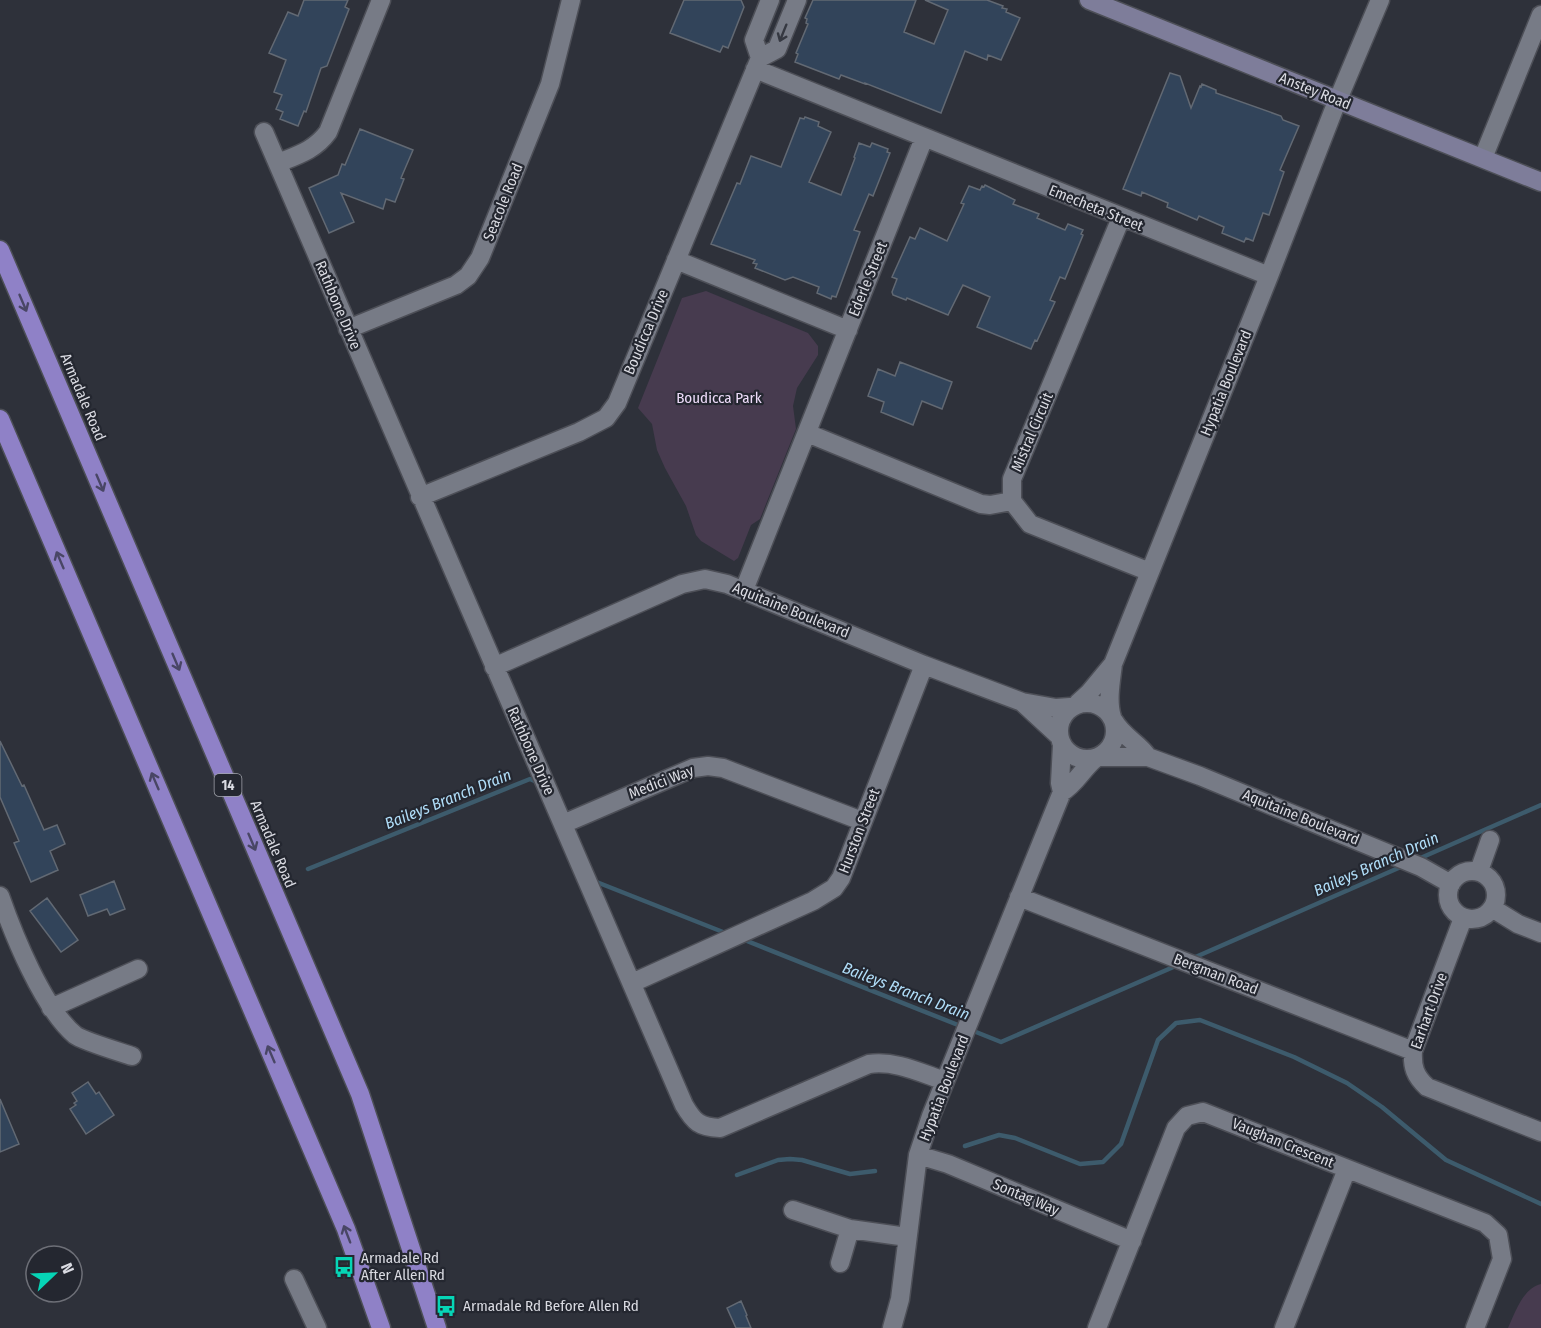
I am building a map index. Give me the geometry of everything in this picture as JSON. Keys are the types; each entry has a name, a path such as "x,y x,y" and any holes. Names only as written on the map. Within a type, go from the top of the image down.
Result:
{"highway":[{"name":"Armadale Road","path":"0,250 360,1094 437,1328"},
{"path":"0,419 346,1229 381,1328"}],"street":[{"path":"278,164 307,152 328,132 381,0"},
{"name":"Seacole Road","path":"348,329 456,285 468,276 480,258 550,84 571,0"},
{"name":"Boudicca Drive","path":"420,497 553,443 606,418 617,403 757,63 754,40 770,0"},
{"name":"Boudicca Drive","path":"757,63 777,49 797,0"},
{"name":"Anstey Road","path":"1089,0 1541,182"},
{"name":"Hypatia Boulevard","path":"1113,664 1380,0"},
{"path":"1483,159 1541,15"},
{"path":"757,63 924,138"},
{"name":"Rathbone Drive","path":"264,132 494,668 692,1119 705,1127 720,1128 869,1064 881,1062 945,1081"},
{"name":"Emecheta Street","path":"924,138 1269,276"},
{"name":"Ederle Street","path":"744,590 924,138"},
{"name":"Mistral Circuit","path":"1011,501 1012,479 1121,218"},
{"path":"676,260 848,330"},
{"path":"807,433 981,504 990,505 1011,501 1030,524 1150,572"},
{"name":"Aquitaine Boulevard","path":"494,668 682,584 705,579 744,590 924,665 1022,702"},
{"path":"1060,741 1060,720 1089,693 1113,664"},
{"path":"1022,702 1060,741 1068,753 1087,759 1097,757 1104,753 1113,742 1115,735 1110,710 1113,664"},
{"name":"Hurston Street","path":"632,983 813,901 834,888 846,868 862,821 924,665"},
{"path":"1022,702 1048,707 1094,703 1107,711 1113,719"},
{"name":"Aquitaine Boulevard","path":"1113,719 1125,736 1142,747 1148,758"},
{"name":"Hypatia Boulevard","path":"892,1328 900,1299 918,1155 931,1116 1062,792 1060,741"},
{"name":"Hypatia Boulevard","path":"1062,792 1070,787 1097,757"},
{"name":"Aquitaine Boulevard","path":"1097,757 1148,758 1200,776 1410,862 1451,884"},
{"name":"Medici Way","path":"563,824 693,768 708,766 723,768 862,821"},
{"path":"1479,871 1490,840"},
{"path":"1479,871 1489,877 1495,886 1492,908 1479,918 1463,918 1450,904 1451,884 1463,873 1479,871"},
{"path":"0,896 13,932 51,1008 75,1035 132,1056"},
{"name":"Bergman Road","path":"1019,897 1413,1051"},
{"path":"1492,908 1518,924 1541,933"},
{"name":"Earhart Drive","path":"1463,918 1413,1051 1414,1071 1427,1087 1541,1132"},
{"path":"51,1008 138,969"},
{"name":"Vaughan Crescent","path":"1097,1328 1176,1128 1187,1116 1203,1112 1485,1223 1498,1235 1502,1259 1475,1328"},
{"name":"Sontag Way","path":"918,1155 948,1164 1132,1241"},
{"path":"1284,1328 1347,1169"},
{"path":"793,1210 850,1229 907,1237"},
{"path":"840,1263 850,1229"},
{"path":"294,1279 316,1328"}],"green space":[{"name":"Boudicca Park","path":"706,291 808,333 818,346 818,355 797,388 793,406 796,429 760,519 751,525 738,558 734,561 701,541 696,535 686,506 657,450 652,424 638,408 682,298"},
{"path":"1541,1284 1541,1328 1508,1328 1524,1296 1529,1290"}],"building":[{"path":"304,0 348,0 345,7 349,9 327,66 321,68 306,112 304,111 298,126 280,119 283,112 276,109 282,95 274,92 286,60 269,53 288,12 298,16"},
{"path":"684,0 741,0 744,7 728,48 723,46 720,52 670,33"},
{"path":"813,0 916,0 904,32 934,44 948,10 925,0 987,0 1003,6 1002,8 1007,9 1006,12 1020,18 1001,60 988,55 987,60 965,51 941,113 865,83 841,75 839,79 795,62 798,54 796,53 808,24 805,18"},
{"path":"1170,73 1180,76 1191,108 1202,84 1216,90 1216,93 1281,116 1283,120 1299,126 1280,170 1284,172 1269,215 1263,213 1253,241 1246,238 1244,242 1222,233 1224,227 1199,216 1197,220 1167,207 1168,203 1142,192 1141,196 1123,189"},
{"path":"805,117 819,122 818,126 831,132 809,182 841,195 859,143 870,147 872,143 888,149 887,152 890,153 873,196 869,194 854,230 860,232 836,297 832,296 831,299 817,293 819,287 793,277 785,280 755,268 757,264 753,263 755,260 711,244 751,156 781,167 800,118"},
{"path":"360,129 413,150 401,178 404,179 395,202 386,199 383,209 341,193 354,222 329,233 309,188 338,175 342,164 345,165"},
{"path":"985,185 1015,200 1013,204 1039,214 1037,218 1065,230 1068,224 1083,230 1065,279 1060,277 1050,300 1055,302 1031,349 977,327 990,297 963,285 948,315 907,298 906,300 893,295 892,292 897,279 892,277 910,237 915,239 920,228 947,241 964,204 961,203 969,186 980,190"},
{"path":"900,362 952,382 942,409 922,401 913,425 881,412 884,402 868,396 878,369 895,376"},
{"path":"0,741 22,786 24,785 44,830 57,825 65,844 50,851 58,870 31,882 14,843 19,841 0,797"},
{"path":"114,881 125,909 110,915 107,909 88,916 80,895"},
{"path":"47,898 78,940 61,952 30,911"},
{"path":"88,1082 96,1094 99,1092 114,1115 86,1134 70,1109 76,1105 74,1103 77,1101 72,1093"},
{"path":"0,1099 19,1144 0,1152"},
{"path":"741,1301 751,1328 736,1328 727,1308"}],"waterway":[{"name":"Baileys Branch Drain","path":"308,869 530,779 539,783"},
{"name":"Baileys Branch Drain","path":"1416,860 1541,805"},
{"name":"Baileys Branch Drain","path":"1191,959 1403,866"},
{"name":"Baileys Branch Drain","path":"594,881 728,934"},
{"name":"Baileys Branch Drain","path":"742,939 963,1027"},
{"name":"Baileys Branch Drain","path":"971,1030 1001,1042 1178,965"},
{"path":"965,1146 999,1135 1015,1138 1080,1164 1103,1162 1121,1144 1158,1040 1176,1023 1200,1020 1294,1057 1347,1083 1382,1107 1446,1160 1541,1204"},
{"path":"737,1175 778,1160 790,1159 802,1160 850,1174 875,1171"}],"place":[{"name":"Armadale Rd After Allen Rd","path":"344,1267"},
{"name":"Armadale Rd Before Allen Rd","path":"446,1306"}]}
